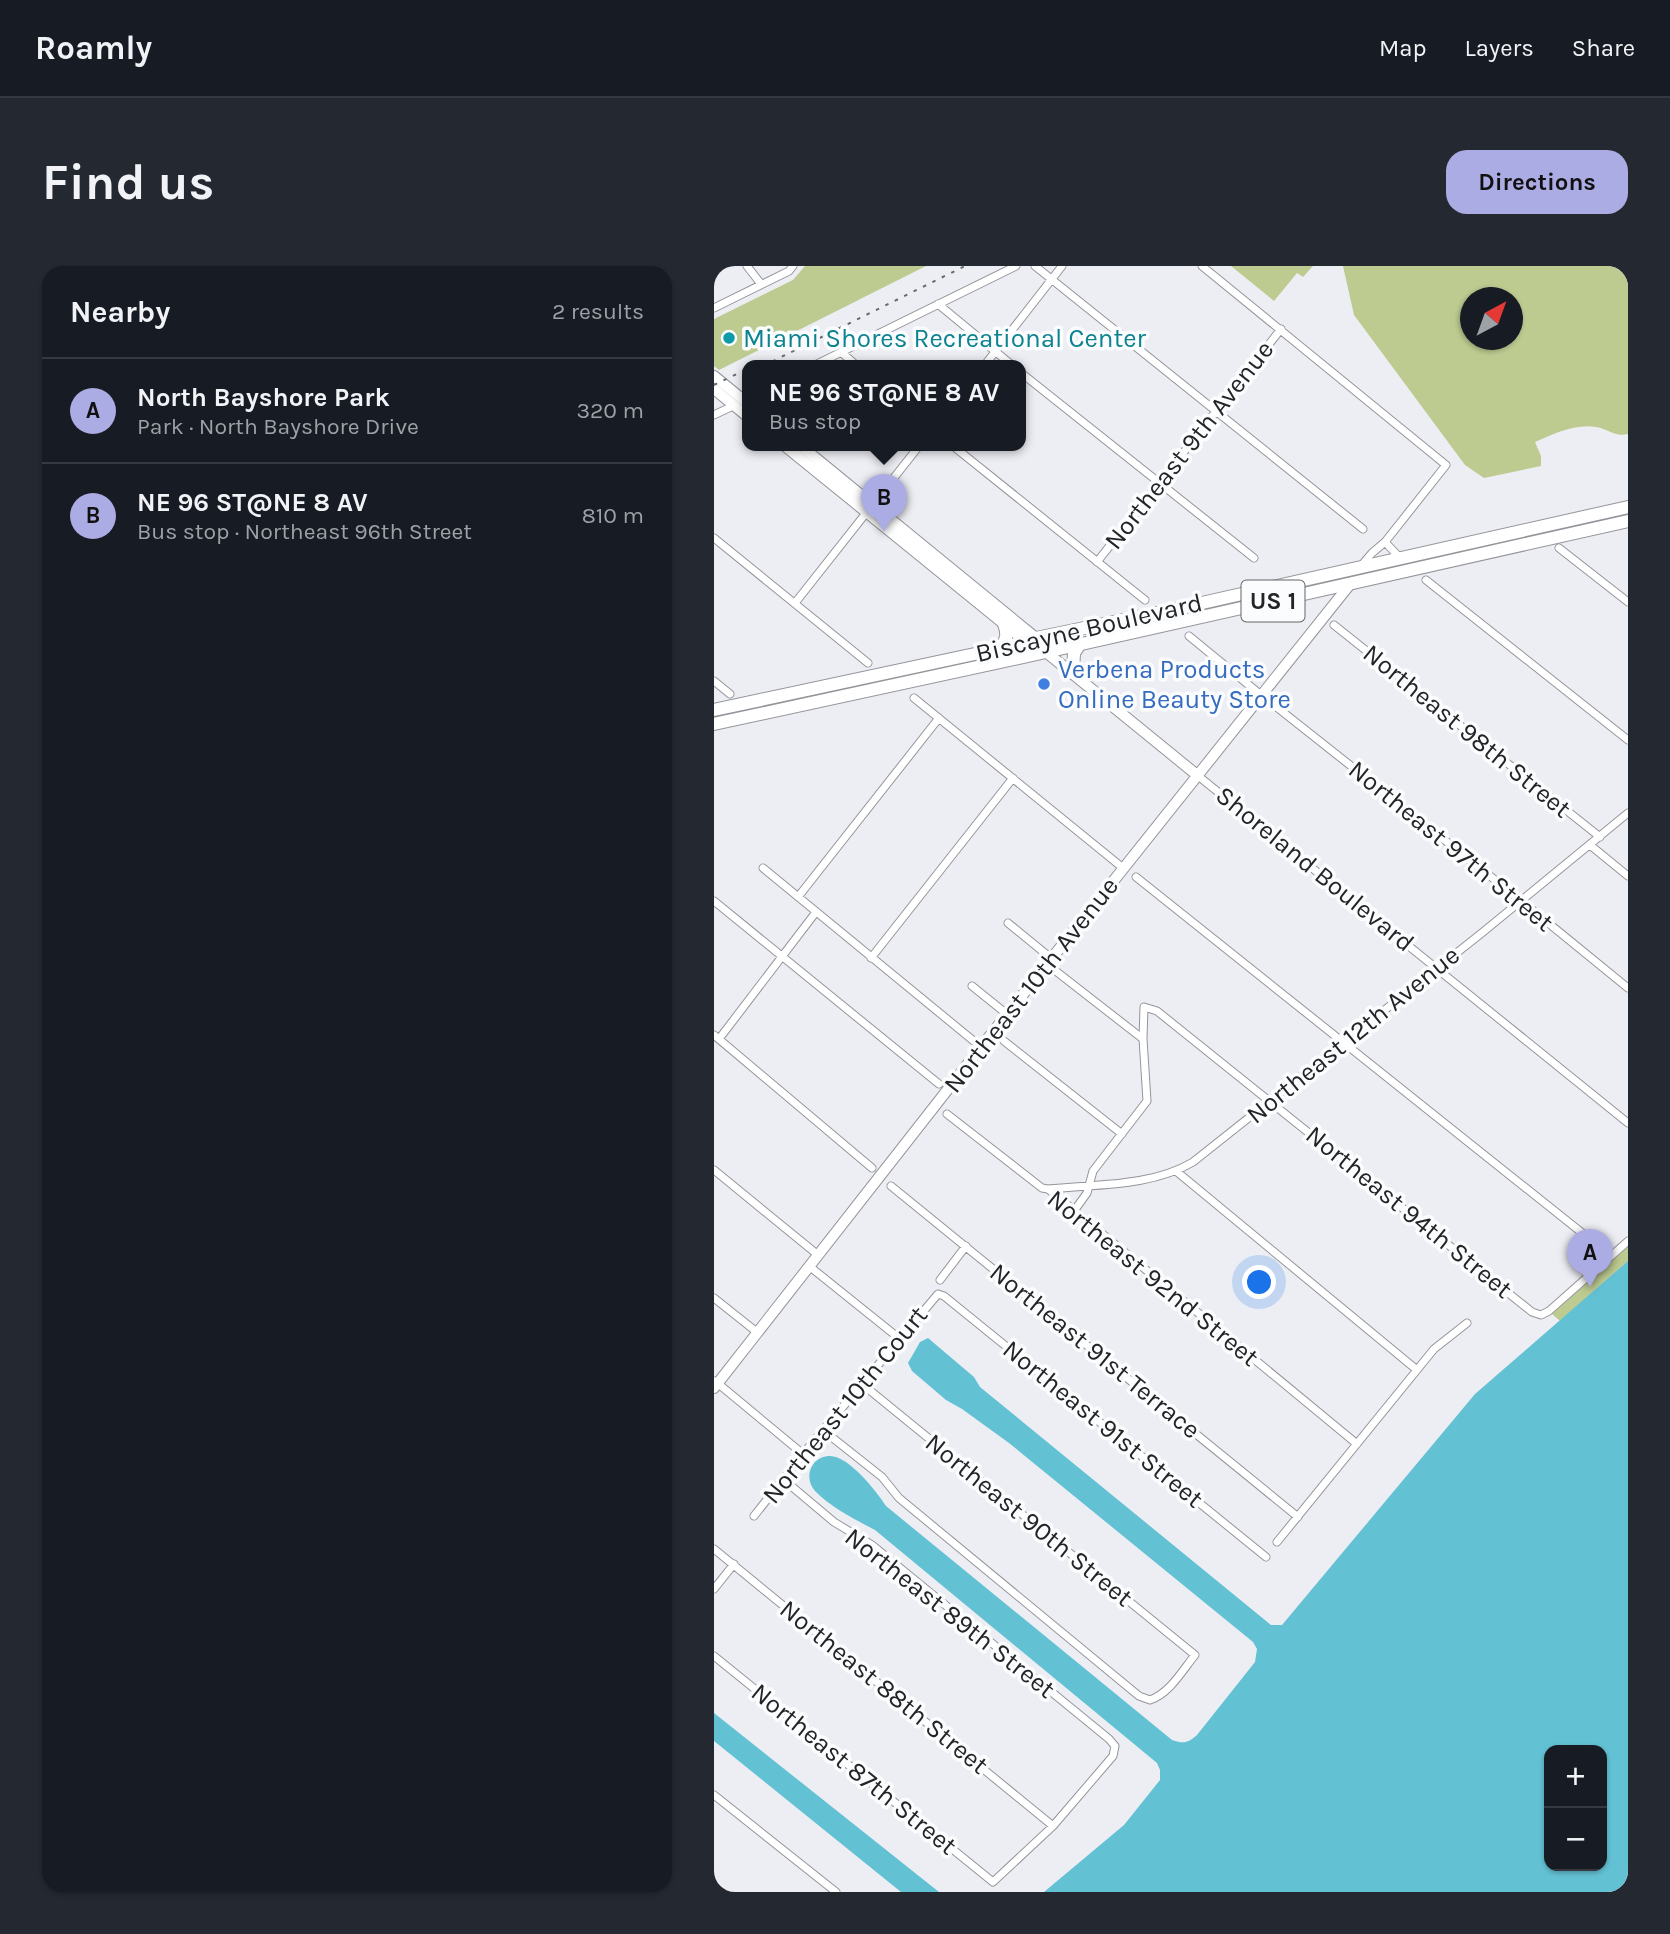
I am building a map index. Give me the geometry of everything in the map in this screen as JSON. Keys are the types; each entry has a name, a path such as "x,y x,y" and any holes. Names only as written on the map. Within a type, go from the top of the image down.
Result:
{"main road":[{"name":"Biscayne Boulevard","path":"714,724 1351,583 1570,527 1628,508"},
{"name":"Biscayne Boulevard","path":"714,710 1401,558 1570,527 1628,521"},
{"path":"998,649 1007,633 1004,624"},
{"path":"1073,673 1074,653 1080,644"},
{"path":"803,705 810,695 823,688"}],"street":[{"path":"747,266 761,284"},
{"path":"825,360 1016,266"},
{"path":"1035,266 1363,529"},
{"path":"989,360 1062,266"},
{"path":"1202,266 1446,464 1385,542 1360,568"},
{"path":"714,308 791,269"},
{"path":"938,304 1005,360"},
{"name":"Northeast 9th Avenue","path":"1097,562 1280,329"},
{"path":"841,352 850,360"},
{"path":"714,376 742,400"},
{"path":"1026,377 1254,558"},
{"path":"714,388 742,401"},
{"path":"714,415 742,403"},
{"path":"792,451 870,509 1197,775"},
{"path":"806,451 1004,624 1031,639"},
{"path":"795,603 915,451"},
{"path":"959,451 1144,600"},
{"path":"714,538 868,663"},
{"path":"1385,542 1401,558"},
{"path":"1559,548 1628,602"},
{"path":"1426,580 1628,740"},
{"name":"Northeast 10th Avenue","path":"715,1384 1351,583"},
{"name":"Northeast 98th Street","path":"1334,625 1600,837"},
{"path":"1189,636 1261,695"},
{"path":"714,681 730,694"},
{"path":"914,698 1123,868"},
{"name":"Northeast 97th Street","path":"1274,705 1628,988"},
{"path":"798,897 939,718"},
{"name":"Shoreland Boulevard","path":"1197,775 1628,1123"},
{"path":"871,958 1013,778"},
{"name":"Northeast 12th Avenue","path":"1048,1189 1150,1179 1175,1171 1201,1156 1628,813"},
{"name":"Northeast 98th Street","path":"1590,845 1628,876"},
{"path":"763,868 981,1047"},
{"path":"1136,877 1611,1256 1628,1241"},
{"path":"714,901 939,1084"},
{"path":"816,912 716,1037 872,1168"},
{"path":"1008,923 1052,959"},
{"path":"1057,972 1143,1039 1147,1101 1093,1171 1087,1185 1087,1193 1074,1211"},
{"path":"972,986 1007,1015"},
{"name":"Northeast 94th Street","path":"1143,1039 1144,1007 1157,1012 1532,1312 1541,1315 1552,1308 1611,1256"},
{"path":"1004,1041 1122,1134"},
{"name":"Northeast 92nd Street","path":"947,1114 1042,1188 1048,1189 1357,1444"},
{"path":"714,1170 818,1255"},
{"path":"1175,1171 1417,1370"},
{"name":"Northeast 91st Terrace","path":"891,1186 1298,1517"},
{"name":"Northeast 10th Court","path":"940,1280 966,1246"},
{"path":"809,1266 900,1339"},
{"name":"Northeast 10th Court","path":"754,1516 938,1294"},
{"name":"Northeast 91st Street","path":"938,1294 944,1296 1266,1557"},
{"path":"714,1298 758,1333"},
{"path":"1277,1542 1434,1349 1467,1323"},
{"path":"715,1384 803,1454"},
{"name":"Northeast 90th Street","path":"862,1384 1195,1655 1161,1696 1150,1700"},
{"name":"Northeast 89th Street","path":"824,1431 882,1477 909,1507 1139,1696 1150,1700"},
{"name":"Northeast 89th Street","path":"784,1480 834,1522 872,1545 1115,1746 1113,1755 1104,1768 1053,1826"},
{"name":"Northeast 88th Street","path":"714,1549 1053,1826"},
{"path":"714,1589 734,1564"},
{"name":"Northeast 87th Street","path":"714,1656 993,1882 1053,1826"},
{"path":"714,1795 835,1892"}],"green space":[{"path":"805,266 926,266 719,370 714,366 714,319 793,280"},
{"path":"1231,266 1313,266 1303,277 1297,273 1274,301"},
{"path":"1343,266 1628,266 1628,434 1588,426 1565,430 1535,442 1541,456 1541,466 1484,478 1465,465 1354,315"},
{"path":"1628,1247 1628,1261 1560,1321 1552,1314"}],"water":[{"path":"1628,1261 1628,1892 1044,1892 1124,1825 1160,1780 1157,1763 875,1530 843,1513 822,1497 811,1486 809,1474 814,1464 823,1457 830,1456 846,1462 862,1476 886,1506 1172,1740 1186,1742 1197,1735 1255,1662 1257,1649 1253,1642 1009,1443 946,1400 912,1371 908,1363 920,1342 928,1338 974,1377 980,1387 1271,1625 1282,1625 1475,1394"},
{"path":"714,1713 939,1892 901,1892 714,1741"}],"railway":[{"path":"775,360 965,266"},
{"path":"714,385 742,371"}],"place":[{"name":"Miami Shores Recreational Center","path":"729,338"},
{"name":"NE 96 ST@NE 8 AV","path":"884,532"},
{"name":"Verbena Products Online Beauty Store","path":"1044,684"},
{"name":"North Bayshore Park","path":"1590,1287"}]}
